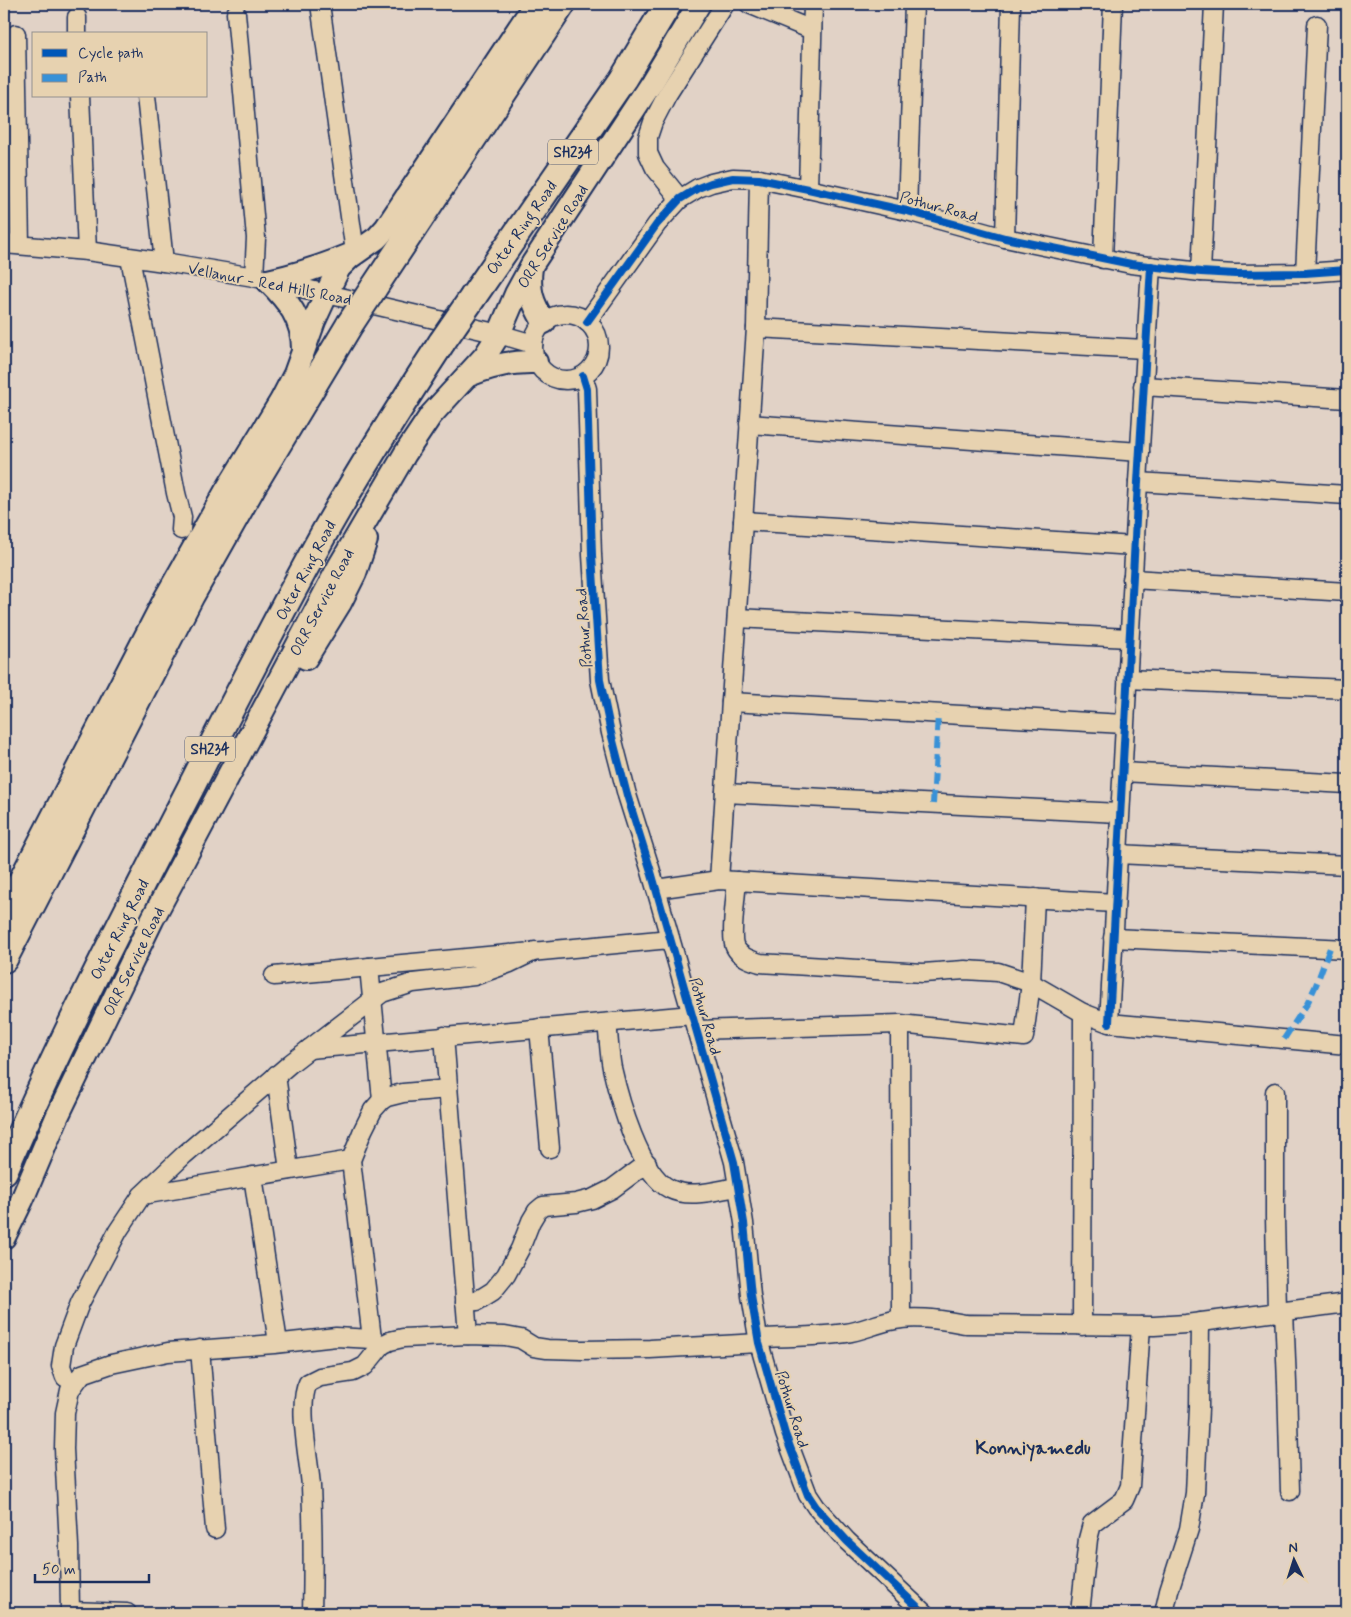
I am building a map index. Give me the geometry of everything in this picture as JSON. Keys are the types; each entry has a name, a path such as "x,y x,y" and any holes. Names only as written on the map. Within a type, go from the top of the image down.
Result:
{"highway":[{"path":"4,959 191,595 252,487 350,324 562,4"},
{"name":"Outer Ring Road","path":"4,1171 38,1092 106,954 243,687 345,497 401,404 623,79 668,4"}],"main road":[{"path":"4,911 166,599 226,491 281,401 295,374 314,321 340,268 356,252 377,238 396,215 535,4"},
{"name":"ORR Service Road","path":"4,1237 22,1200 57,1117 152,920 340,565 404,454 431,415 485,356 499,334 516,294 531,266 652,82 699,4"},
{"path":"261,279 293,275 356,252"},
{"path":"531,266 530,293 544,322"},
{"path":"261,279 286,300 297,317 303,334 303,350"},
{"path":"468,375 500,364 519,362 535,353"}],"street":[{"path":"320,4 356,252"},
{"path":"680,199 655,168 648,154 648,137 666,94 725,4"},
{"path":"749,4 812,30"},
{"path":"808,189 813,4"},
{"path":"907,211 914,4"},
{"path":"1104,259 1113,4"},
{"path":"1201,272 1214,4"},
{"path":"1004,238 1011,5"},
{"path":"236,13 261,279"},
{"path":"1305,272 1317,25"},
{"path":"12,244 16,34"},
{"path":"80,98 87,251"},
{"path":"146,98 164,262"},
{"name":"Pothur Road","path":"587,322 657,224 680,199 698,188 733,178 759,179 808,189 907,211 1004,238 1104,259 1201,272 1256,274 1347,270"},
{"path":"719,880 756,328 759,179"},
{"name":"Vellanur - Red Hills Road","path":"12,244 87,251 261,279 499,334 535,353"},
{"path":"130,258 182,516 181,530"},
{"path":"1109,1023 1112,938 1151,266"},
{"path":"558,315 574,315 587,322 597,335 598,359 594,366 583,376 575,379 560,380 546,374 535,353 537,332 544,322 558,315"},
{"path":"756,328 1145,349"},
{"name":"Pothur Road","path":"583,376 587,389 592,555 600,680 610,733 622,777 656,888 734,1162 744,1224 750,1296 758,1341 786,1434 808,1495 816,1507 847,1541 924,1613"},
{"path":"1143,386 1347,399"},
{"path":"749,424 1140,452"},
{"path":"1138,482 1347,495"},
{"path":"743,521 1134,546"},
{"path":"1132,579 1347,592"},
{"path":"737,618 1129,638"},
{"path":"1127,679 1347,689"},
{"path":"731,702 1124,724"},
{"path":"1122,772 1347,784"},
{"path":"725,793 1119,813"},
{"path":"1117,854 1347,864"},
{"path":"656,888 719,880 1114,902"},
{"path":"737,881 734,946 744,957 760,963 922,973 982,970 1012,976 1031,983 1083,1013 1109,1023 1347,1045"},
{"path":"308,1049 607,1022 900,1024 1024,1037 1031,983 1035,898"},
{"path":"1112,938 1347,949"},
{"path":"274,976 670,939"},
{"path":"75,1383 65,1377 61,1366 64,1346 80,1303 118,1231 142,1195 184,1155 276,1075 382,993 412,983 474,976 510,963 535,951"},
{"path":"412,983 419,974 423,962"},
{"path":"369,967 382,1100"},
{"path":"1082,1326 1083,1013"},
{"path":"607,1022 612,1066 621,1105 638,1148 652,1173 662,1184 683,1194 738,1187"},
{"path":"900,1024 901,1319"},
{"path":"539,1028 550,1148"},
{"path":"444,1036 468,1335"},
{"path":"276,1075 289,1170"},
{"path":"312,1613 314,1547 311,1484 303,1404 304,1390 308,1382 320,1377 353,1372 365,1366 377,1342 351,1160 373,1110 382,1100 403,1093 448,1089"},
{"path":"1275,1092 1275,1217 1280,1311 1287,1383 1290,1491"},
{"path":"142,1195 351,1160"},
{"path":"465,1302 477,1301 493,1291 506,1275 520,1249 531,1222 537,1211 543,1206 576,1203 592,1199 612,1189 646,1163"},
{"path":"253,1176 278,1343"},
{"path":"127,1613 70,1612 64,1449 65,1413 70,1390 82,1374 111,1364 168,1352 336,1336 377,1342 403,1338 468,1335 505,1336 522,1339 534,1347 547,1349 650,1349 846,1333 901,1319 939,1320 966,1324 1141,1326 1200,1322 1347,1303"},
{"path":"1164,1613 1189,1529 1195,1493 1199,1408 1200,1322"},
{"path":"1080,1613 1088,1538 1092,1524 1124,1500 1130,1486 1141,1326"},
{"path":"200,1349 215,1529"}],"marked path":[{"path":"933,804 938,714"},
{"path":"1284,1039 1307,1004 1330,948"}],"cycle path":[{"path":"587,322 657,224 680,199 698,188 733,178 759,179 808,189 907,211 1005,238 1131,264 1235,274 1347,270"},
{"path":"1109,1023 1151,266"},
{"path":"583,376 587,389 592,555 600,680 627,795 650,868 734,1162 744,1223 751,1296 759,1343 785,1434 808,1495 816,1507 847,1541 924,1613"}],"district":[{"name":"Konniyamedu","path":"1033,1447"}]}
